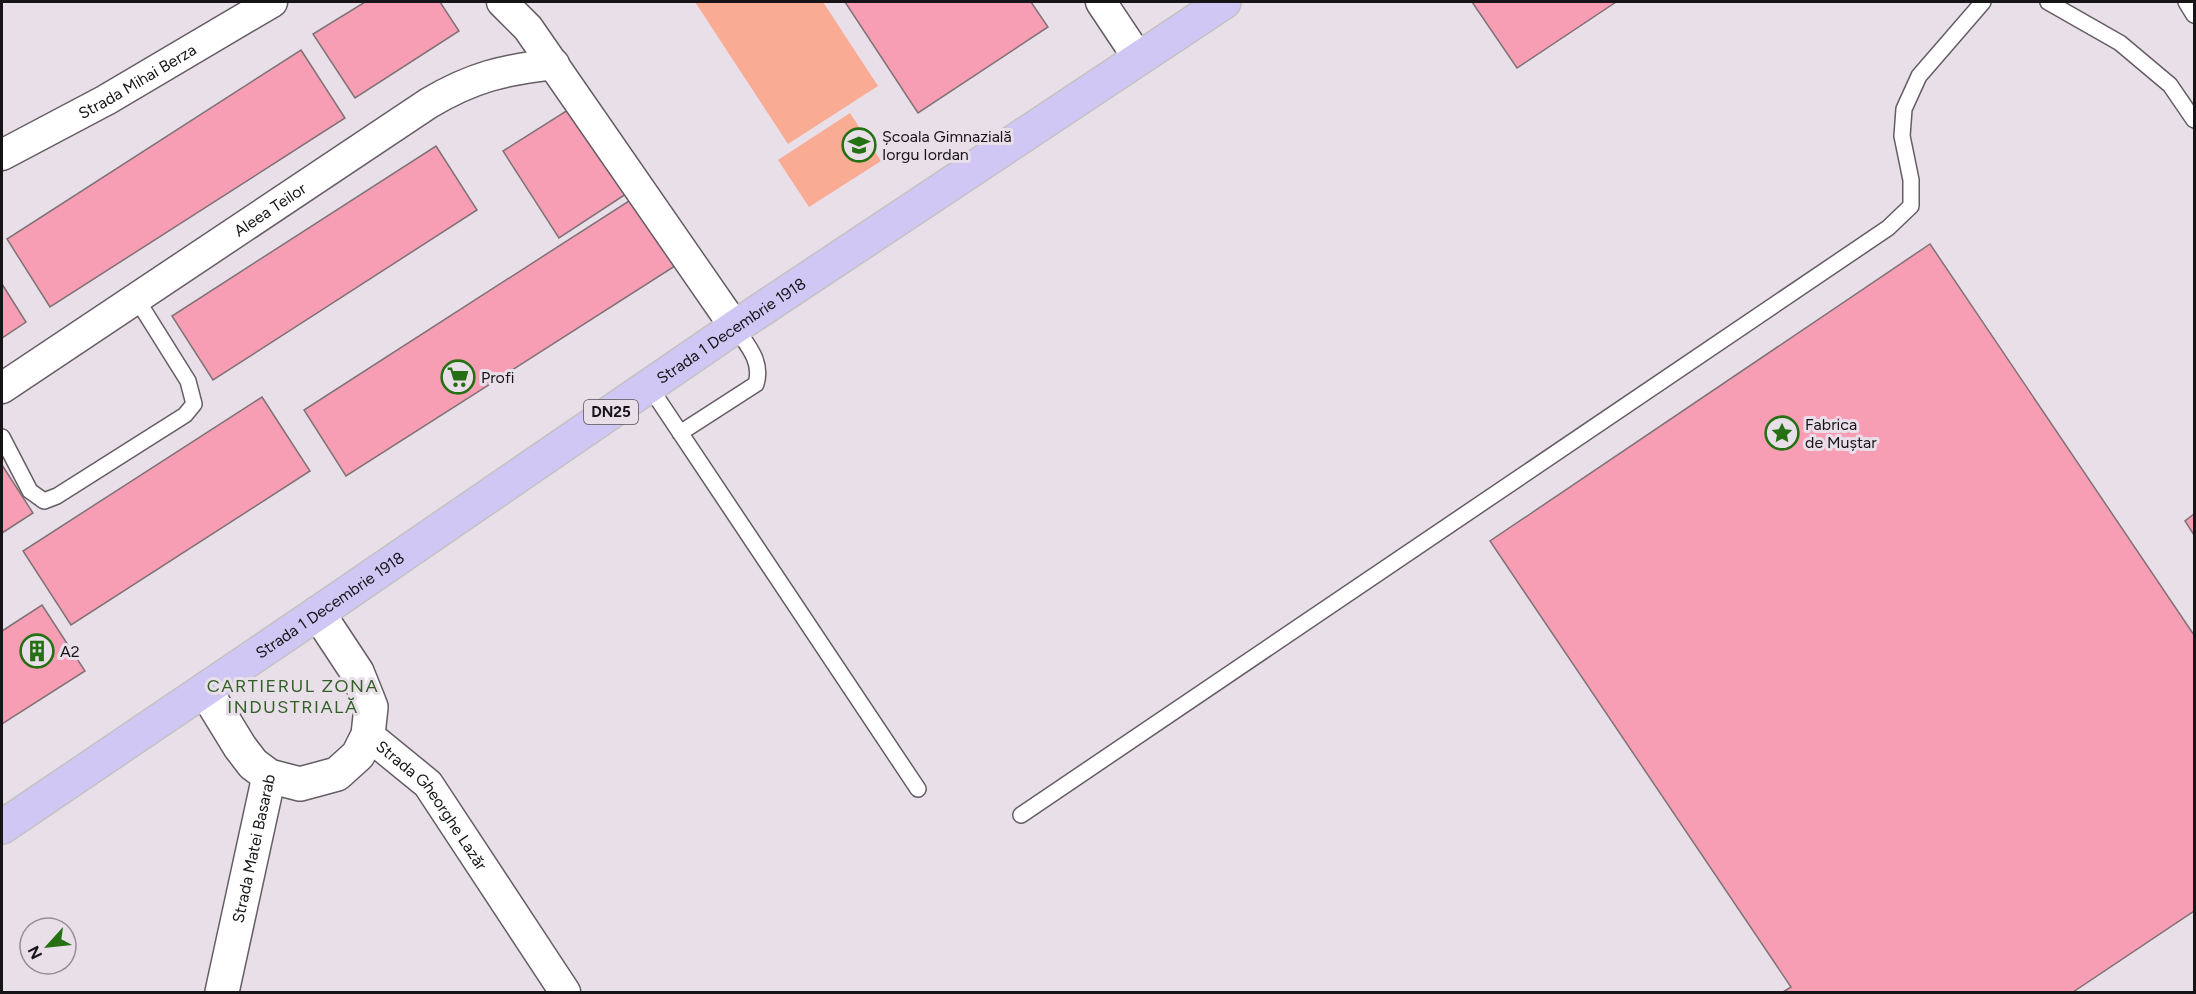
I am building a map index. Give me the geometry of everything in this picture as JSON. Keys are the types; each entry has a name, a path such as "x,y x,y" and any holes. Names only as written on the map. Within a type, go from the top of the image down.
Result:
{"main road":[{"name":"Strada 1 Decembrie 1918","path":"2,827 735,327 1224,2"}],"street":[{"name":"Strada Mihai Berza","path":"2,155 106,100 272,2"},
{"path":"502,2 528,28 554,64 735,327"},
{"path":"1101,2 1139,59"},
{"name":"Aleea Teilor","path":"2,388 453,89 480,77 520,68 554,64"},
{"name":"Strada Gheorghe Lazăr","path":"318,613 357,672 371,707 368,735 428,784 565,993"},
{"name":"Strada Matei Basarab","path":"205,690 240,747 253,764 269,776 222,993"},
{"path":"269,776 300,784 337,774 358,755 368,735"}],"lane":[{"path":"1021,815 1888,228 1911,206 1911,180 1902,136 1904,109 1918,76 1983,2"},
{"path":"2048,2 2120,43 2170,85 2194,120"},
{"path":"2186,2 2194,15"},
{"path":"2,438 30,491 44,501 57,496 185,416 194,404 188,381 136,298"},
{"path":"680,434 756,384 760,372 758,362 735,327"},
{"path":"649,386 918,789"}],"shaded area":[{"path":"695,2 823,2 878,86 788,144"},
{"path":"850,113 881,161 809,207 778,160"}],"building":[{"path":"365,2 440,2 459,31 355,98 313,34"},
{"path":"845,2 1031,2 1048,27 918,113"},
{"path":"1472,2 1616,2 1517,68"},
{"path":"301,50 345,118 50,307 7,239"},
{"path":"571,108 626,194 559,238 503,151"},
{"path":"436,146 477,210 213,380 172,316"},
{"path":"632,199 675,266 346,476 304,410"},
{"path":"1930,244 2194,635 2194,911 2073,992 1783,992 1791,987 1490,541"},
{"path":"2,284 26,322 2,338"},
{"path":"262,397 310,471 71,625 23,551"},
{"path":"2,465 33,513 2,533"},
{"path":"2194,514 2194,535 2185,521"},
{"name":"A2","path":"42,605 85,671 2,724 2,631"}],"place":[{"name":"Școala Gimnazială Iorgu Iordan","path":"859,145"},
{"name":"Profi","path":"458,377"},
{"name":"Fabrica de Muștar","path":"1782,433"},
{"name":"A2","path":"37,651"}],"district":[{"name":"CARTIERUL ZONA INDUSTRIALĂ","path":"293,696"}]}
